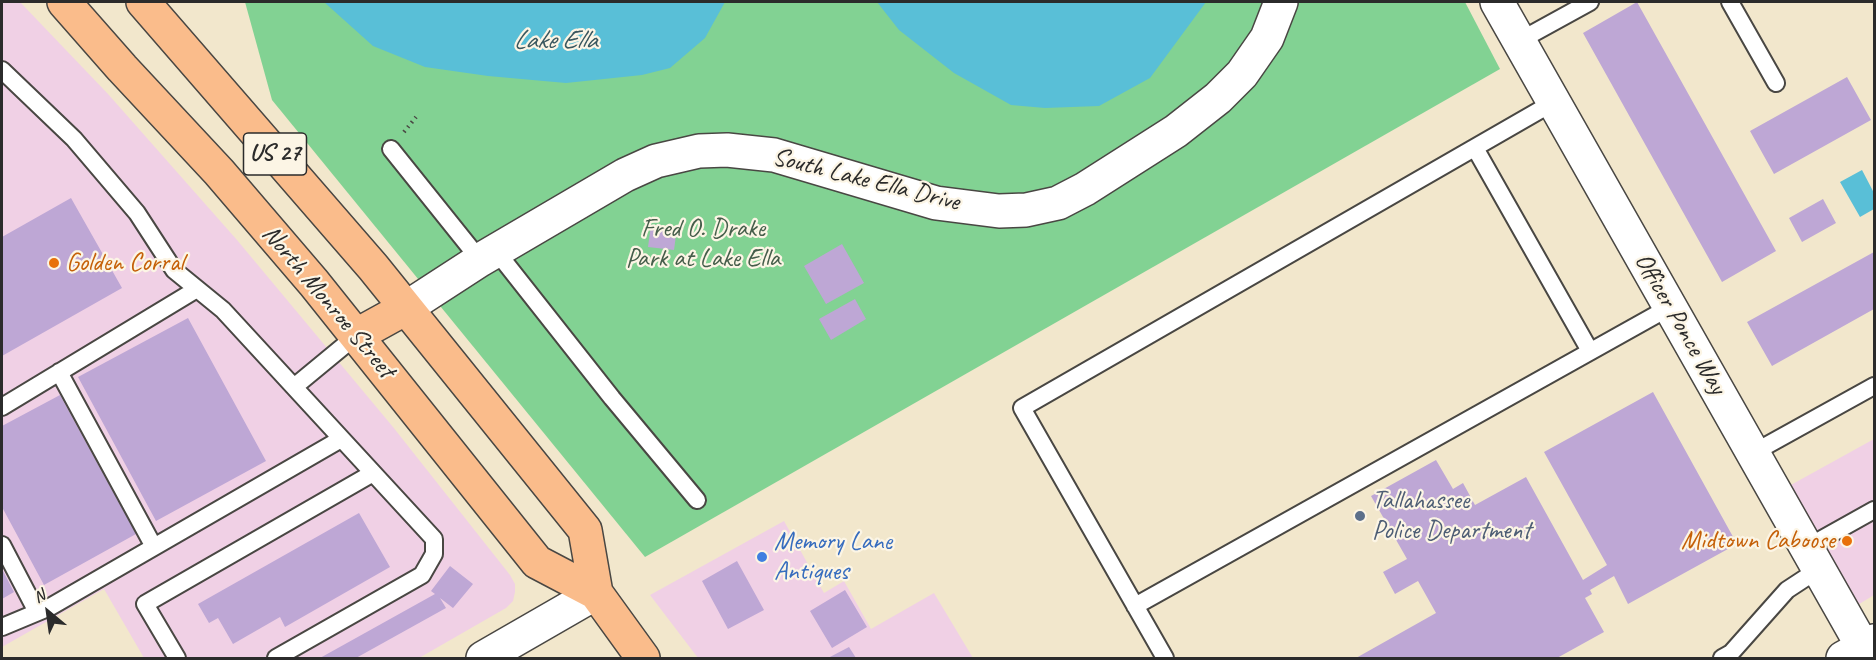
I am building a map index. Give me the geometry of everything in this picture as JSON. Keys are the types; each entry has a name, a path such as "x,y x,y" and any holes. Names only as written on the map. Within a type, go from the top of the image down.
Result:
{"main road":[{"name":"North Monroe Street","path":"64,2 219,172 357,335 537,562 596,593"},
{"name":"North Monroe Street","path":"142,2 406,308 585,530 596,593 643,658"},
{"path":"357,335 406,308"}],"street":[{"name":"South Lake Ella Drive","path":"406,308 488,256 625,175 656,161 699,151 727,150 774,155 936,202 999,211 1026,210 1058,202 1085,189 1176,131 1218,98 1242,74 1267,38 1281,2"},
{"name":"Officer Ponce Way","path":"1497,2 1813,559 1860,649"},
{"path":"483,658 596,593"}],"lane":[{"path":"1519,40 1590,2"},
{"path":"1730,2 1776,83"},
{"path":"2,70 74,140 137,213 174,270 223,310 434,539 434,554 422,575 276,658"},
{"path":"1158,656 1135,606 1022,408 1554,102"},
{"path":"1475,148 1590,351"},
{"path":"390,149 488,256 612,398 696,500"},
{"path":"2,407 197,288"},
{"path":"1135,606 1670,307"},
{"path":"294,387 357,335"},
{"path":"59,372 154,547"},
{"path":"1753,453 1875,386"},
{"path":"2,627 50,607 341,439"},
{"path":"177,658 145,604 374,473"},
{"path":"1722,658 1731,653 1813,559 1875,510"},
{"path":"2,545 37,612"}],"shaded area":[{"path":"2,2 20,2 108,94 237,240 393,427 510,575 515,584 515,592 513,601 506,608 419,658 144,658 104,589 2,647"},
{"name":"Midtown Caboose","path":"1874,439 1874,595 1856,606 1789,486"},
{"path":"784,521 824,593 844,581 871,629 934,593 973,658 698,658 650,595"}],"green space":[{"name":"Fred O. Drake Park at Lake Ella","path":"245,2 1465,2 1500,69 645,557 272,100"}],"water":[{"name":"Lake Ella","path":"324,2 725,2 705,38 670,68 642,75 566,83 488,76 425,67 373,46"},
{"path":"877,2 1206,2 1150,78 1099,106 1045,108 1011,105 954,73 899,30"},
{"path":"1862,170 1874,193 1874,209 1860,217 1840,182"}],"building":[{"path":"1637,2 1776,251 1722,282 1583,33"},
{"path":"1847,77 1871,120 1774,174 1750,131"},
{"name":"Golden Corral","path":"71,198 122,288 2,356 2,237"},
{"path":"1823,199 1836,223 1802,242 1789,218"},
{"path":"651,225 677,228 674,250 648,247"},
{"path":"842,244 864,283 826,304 804,266"},
{"path":"1874,252 1874,309 1772,366 1747,322"},
{"path":"855,299 866,319 831,340 819,319"},
{"path":"188,318 266,461 156,521 78,377"},
{"path":"1653,392 1737,544 1628,604 1614,576 1590,590 1592,594 1585,598 1604,632 1557,658 1356,658 1436,613 1418,581 1395,594 1383,572 1407,559 1371,496 1436,460 1453,489 1463,483 1475,505 1526,477 1583,580 1607,565 1544,452"},
{"path":"60,395 136,534 44,585 2,507 2,426"},
{"path":"359,513 390,567 285,627 280,617 233,644 218,618 209,623 198,604"},
{"path":"737,561 764,610 728,629 702,581"},
{"path":"450,566 473,584 453,608 440,598 446,608 356,658 320,658 435,594 431,591"},
{"path":"2,569 14,592 2,599"},
{"path":"845,590 867,627 832,648 810,611"},
{"path":"849,647 856,658 828,658"}],"place":[{"name":"Golden Corral","path":"54,263"},
{"name":"Tallahassee Police Department","path":"1360,516"},
{"name":"Midtown Caboose","path":"1847,541"},
{"name":"Memory Lane Antiques","path":"762,557"}]}
